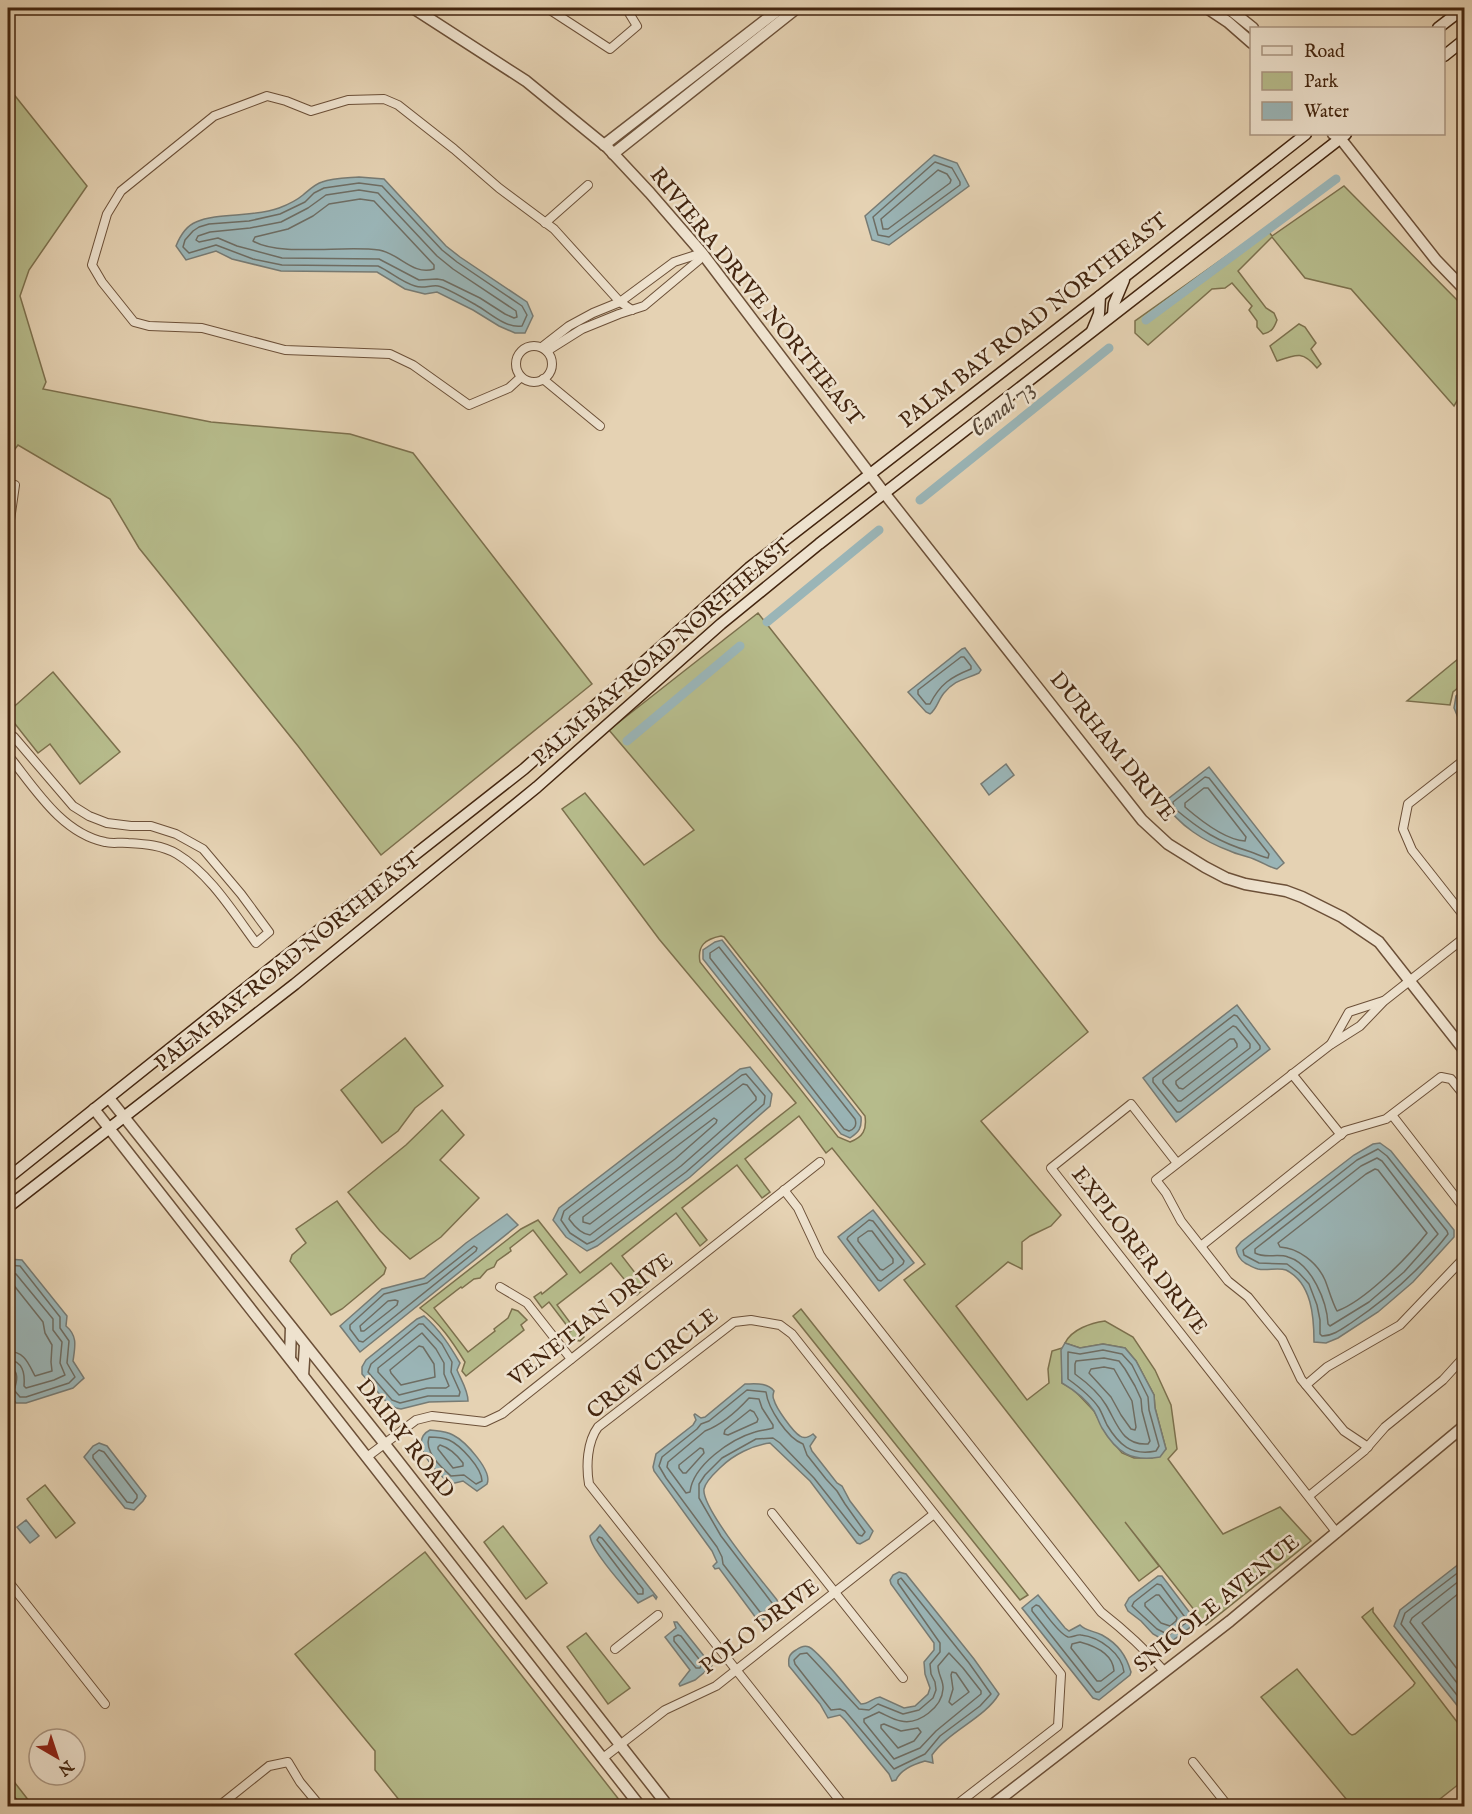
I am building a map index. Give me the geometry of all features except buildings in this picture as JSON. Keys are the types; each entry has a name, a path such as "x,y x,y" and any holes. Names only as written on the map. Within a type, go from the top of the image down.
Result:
{"street":[{"name":"RIVIERA DRIVE NORTHEAST","path":"412,8 425,11 526,81 613,154 702,253 885,494"},
{"path":"547,8 610,50 637,26 626,8"},
{"path":"604,145 781,8"},
{"path":"613,154 796,8"},
{"path":"1207,8 1228,22 1250,42"},
{"path":"1228,8 1252,27"},
{"path":"1439,27 1464,8"},
{"path":"1445,54 1464,40"},
{"path":"521,377 509,388 470,405 413,365 390,354 285,350 202,328 149,326 134,322 102,282 92,265 106,214 121,191 214,116 267,96 311,111 348,100 384,99 398,105 499,188 554,229 620,302 632,310"},
{"name":"PALM BAY ROAD NORTHEAST","path":"8,1178 524,769 749,568 1304,135"},
{"path":"1339,135 1436,260 1464,289"},
{"name":"PALM BAY ROAD NORTHEAST","path":"8,1207 295,984 537,787 721,624 819,544 1339,135"},
{"path":"545,223 588,185"},
{"path":"545,349 569,326 620,302 674,262 702,253"},
{"path":"545,349 582,329 644,306 699,260 702,253"},
{"path":"1113,315 1114,304 1127,274"},
{"path":"1092,331 1099,314 1100,296"},
{"path":"534,345 545,349 552,365 550,372 543,379 530,382 521,377 516,367 521,350 534,345"},
{"path":"543,379 600,426"},
{"path":"8,534 15,485"},
{"name":"DURHAM DRIVE","path":"885,494 1142,820 1168,844 1226,878 1259,888 1286,891 1302,897 1342,917 1379,942 1464,1050"},
{"path":"8,733 14,737 73,806 89,816 107,823 151,826 176,834 203,849 269,932 256,943 210,883 196,868 176,854 158,846 106,843 72,827 47,803 8,755"},
{"path":"1464,760 1408,804 1403,829 1412,850 1464,916"},
{"path":"524,769 537,787"},
{"path":"1368,1447 1344,1431 1301,1379 1282,1339 1248,1297 1228,1281 1181,1221 1156,1180 1330,1045 1360,1026 1384,1001 1464,938"},
{"path":"1330,1045 1349,1012 1384,1001"},
{"path":"1292,1074 1341,1135"},
{"path":"1201,1246 1345,1131 1386,1119 1441,1077 1451,1079 1464,1095"},
{"name":"DAIRY ROAD","path":"109,1098 384,1443 668,1806"},
{"name":"EXPLORER DRIVE","path":"1177,1163 1131,1104 1051,1168 1337,1533"},
{"name":"DAIRY ROAD","path":"94,1109 640,1806"},
{"path":"1392,1115 1464,1208"},
{"name":"VENETIAN DRIVE","path":"367,1457 416,1420 432,1416 485,1422 502,1414 820,1162"},
{"path":"784,1190 798,1208 820,1255 1101,1612 1120,1626 1164,1671"},
{"path":"1306,1385 1327,1367 1400,1325 1464,1258"},
{"path":"501,1287 527,1303 571,1359"},
{"name":"CREW CIRCLE","path":"844,1806 592,1491 589,1484 588,1454 598,1427 734,1322 751,1320 780,1324 792,1334 1061,1674 1058,1726 955,1806"},
{"path":"290,1358 291,1327"},
{"path":"303,1376 305,1345"},
{"path":"1309,1496 1368,1447 1385,1427 1443,1380 1464,1358"},
{"name":"SNICOLE AVENUE","path":"990,1806 1230,1621 1464,1426"},
{"path":"772,1513 903,1678"},
{"name":"POLO DRIVE","path":"603,1758 665,1710 716,1686 934,1514"},
{"path":"8,1581 105,1704"},
{"path":"615,1649 658,1615"},
{"path":"219,1806 269,1766 288,1762 300,1782 321,1806"},
{"path":"1192,1762 1224,1805"}],"green space":[{"path":"8,87 87,186 29,270 20,296 46,382 43,389 211,422 350,434 413,453 592,684 381,855 298,746 139,548 110,499 18,445 15,449 8,445"},
{"path":"1344,186 1464,307 1464,389 1454,406 1351,289 1305,278 1272,237 1238,271 1266,308 1274,313 1277,320 1271,331 1263,334 1257,327 1257,321 1249,310 1252,306 1232,283 1225,288 1212,289 1148,345 1135,333 1135,321 1266,228 1272,236"},
{"path":"1299,324 1305,327 1316,343 1311,349 1321,364 1317,368 1303,356 1277,361 1270,346"},
{"path":"758,613 1088,1032 981,1121 1061,1215 1051,1226 1022,1242 1022,1269 1008,1262 956,1306 1027,1400 1049,1383 1048,1369 1052,1351 1062,1348 1062,1383 1073,1389 1094,1411 1107,1435 1122,1453 1134,1458 1152,1458 1166,1449 1155,1408 1154,1395 1136,1361 1125,1348 1103,1344 1080,1348 1065,1343 1077,1330 1105,1321 1133,1337 1155,1370 1171,1405 1177,1449 1168,1459 1223,1534 1280,1507 1311,1541 1206,1625 1125,1522 1159,1566 1139,1581 904,1280 925,1264 832,1148 826,1153 799,1116 745,1159 770,1192 762,1198 737,1165 682,1208 707,1240 700,1246 676,1213 622,1256 646,1287 637,1295 611,1263 557,1305 574,1328 584,1337 580,1341 567,1339 565,1336 571,1331 549,1302 542,1308 534,1297 541,1292 542,1294 567,1274 533,1230 510,1248 511,1251 497,1261 494,1267 487,1270 480,1278 461,1287 434,1308 468,1352 495,1331 494,1329 508,1318 512,1309 518,1311 527,1320 521,1325 524,1330 466,1376 462,1371 465,1362 455,1347 440,1326 420,1308 521,1229 538,1220 580,1273 796,1103 659,939 562,809 585,793 644,865 694,830 609,730","holes":["715,937 724,937 865,1116 865,1129 858,1138 850,1142 838,1137 700,962 699,956 703,944"]},
{"path":"1464,654 1464,683 1453,692 1450,705 1407,701"},
{"path":"53,672 120,752 80,784 50,744 38,753 8,715 8,712"},
{"path":"405,1038 443,1086 415,1108 398,1131 382,1143 341,1090"},
{"path":"442,1110 464,1135 440,1160 479,1198 441,1237 410,1259 380,1231 348,1192 406,1145"},
{"path":"337,1201 386,1268 384,1274 342,1309 331,1315 290,1261 292,1255 306,1243 296,1229"},
{"path":"801,1309 1028,1595 1020,1600 793,1316"},
{"path":"45,1485 75,1523 56,1538 27,1499"},
{"path":"503,1526 547,1583 526,1599 484,1542"},
{"path":"425,1552 624,1806 404,1806 375,1770 375,1751 295,1654"},
{"path":"1373,1608 1373,1612 1464,1731 1464,1780 1431,1806 1352,1806 1261,1697 1297,1669 1349,1733 1355,1734 1415,1683 1362,1617"},
{"path":"586,1633 630,1688 608,1704 567,1647"},
{"path":"8,1774 33,1806 22,1806 8,1789"}],"water":[{"path":"934,155 957,163 969,186 889,245 872,240 865,216"},
{"path":"359,177 384,179 446,246 527,302 533,316 525,333 515,333 499,326 437,292 425,294 405,289 377,272 281,271 232,259 216,251 186,260 176,246 189,226 196,222 215,217 269,211 295,201 319,183"},
{"path":"965,648 981,670 948,688 932,712 930,714 926,712 908,692"},
{"path":"1464,689 1464,732 1454,708 1456,696"},
{"path":"1006,764 1014,775 989,795 981,784"},
{"path":"1209,767 1284,863 1277,869 1202,838 1184,825 1164,802"},
{"path":"722,940 861,1117 861,1124 856,1134 850,1138 841,1134 703,959 703,950"},
{"path":"1237,1005 1270,1049 1176,1122 1143,1078"},
{"path":"750,1067 772,1094 770,1106 690,1177 597,1246 587,1251 566,1237 553,1220 559,1208 740,1069"},
{"path":"1380,1143 1391,1151 1454,1230 1454,1237 1413,1282 1378,1312 1338,1338 1326,1343 1314,1342 1310,1302 1301,1283 1286,1270 1258,1269 1245,1263 1239,1257 1236,1248 1354,1155 1373,1144"},
{"path":"873,1210 914,1263 879,1291 838,1237"},
{"path":"507,1214 518,1225 360,1352 340,1326 382,1289 424,1278 466,1243"},
{"path":"8,1259 22,1260 67,1316 66,1326 75,1342 73,1361 84,1378 73,1388 26,1403 16,1403 8,1392 11,1368 8,1361"},
{"path":"424,1316 440,1333 460,1363 457,1370 466,1389 468,1401 429,1402 401,1409 396,1408 389,1405 362,1374 362,1367 366,1360 417,1319"},
{"path":"1065,1343 1080,1348 1103,1344 1125,1348 1136,1361 1154,1395 1155,1408 1166,1449 1160,1457 1133,1457 1119,1449 1108,1437 1094,1411 1062,1383 1061,1350"},
{"path":"745,1384 761,1384 771,1388 774,1391 773,1397 778,1408 793,1430 802,1437 813,1434 816,1437 810,1446 812,1451 837,1483 842,1486 850,1501 873,1531 869,1539 860,1544 857,1543 810,1481 770,1443 750,1448 726,1463 714,1474 704,1489 712,1512 722,1528 777,1600 779,1606 769,1617 759,1622 719,1568 715,1569 713,1566 717,1562 712,1551 653,1467 656,1454 693,1425 696,1420 695,1414 701,1418 705,1417"},
{"path":"430,1430 450,1434 464,1443 482,1464 488,1478 487,1484 477,1491 463,1481 451,1484 439,1473 427,1458 421,1442 423,1435"},
{"path":"99,1443 107,1446 146,1496 134,1510 125,1508 84,1457 93,1446"},
{"path":"26,1520 39,1536 30,1543 17,1527"},
{"path":"600,1525 657,1597 656,1599 653,1595 638,1603 596,1551 590,1536"},
{"path":"1464,1560 1464,1714 1394,1626 1400,1610"},
{"path":"899,1572 906,1574 999,1694 985,1710 939,1746 932,1755 933,1763 925,1761 912,1765 892,1781 889,1774 840,1715 828,1718 820,1704 789,1666 789,1661 790,1655 801,1647 807,1646 821,1657 861,1704 880,1697 904,1708 915,1706 928,1694 930,1688 924,1662 934,1650 934,1643 891,1584 890,1580 893,1575"},
{"path":"1158,1576 1162,1576 1197,1622 1168,1644 1153,1634 1128,1611 1125,1605 1129,1598"},
{"path":"1038,1595 1069,1631 1080,1625 1113,1642 1127,1660 1130,1675 1099,1700 1093,1698 1022,1608"},
{"path":"674,1622 677,1622 712,1666 695,1680 680,1686 679,1684 690,1670 665,1637 676,1628"}],"waterway":[{"name":"Canal 73","path":"1146,320 1336,179"},
{"name":"Canal 73","path":"920,500 1109,348"},
{"name":"Canal 73","path":"767,622 879,530"},
{"name":"Canal 73","path":"627,741 740,646"}]}
